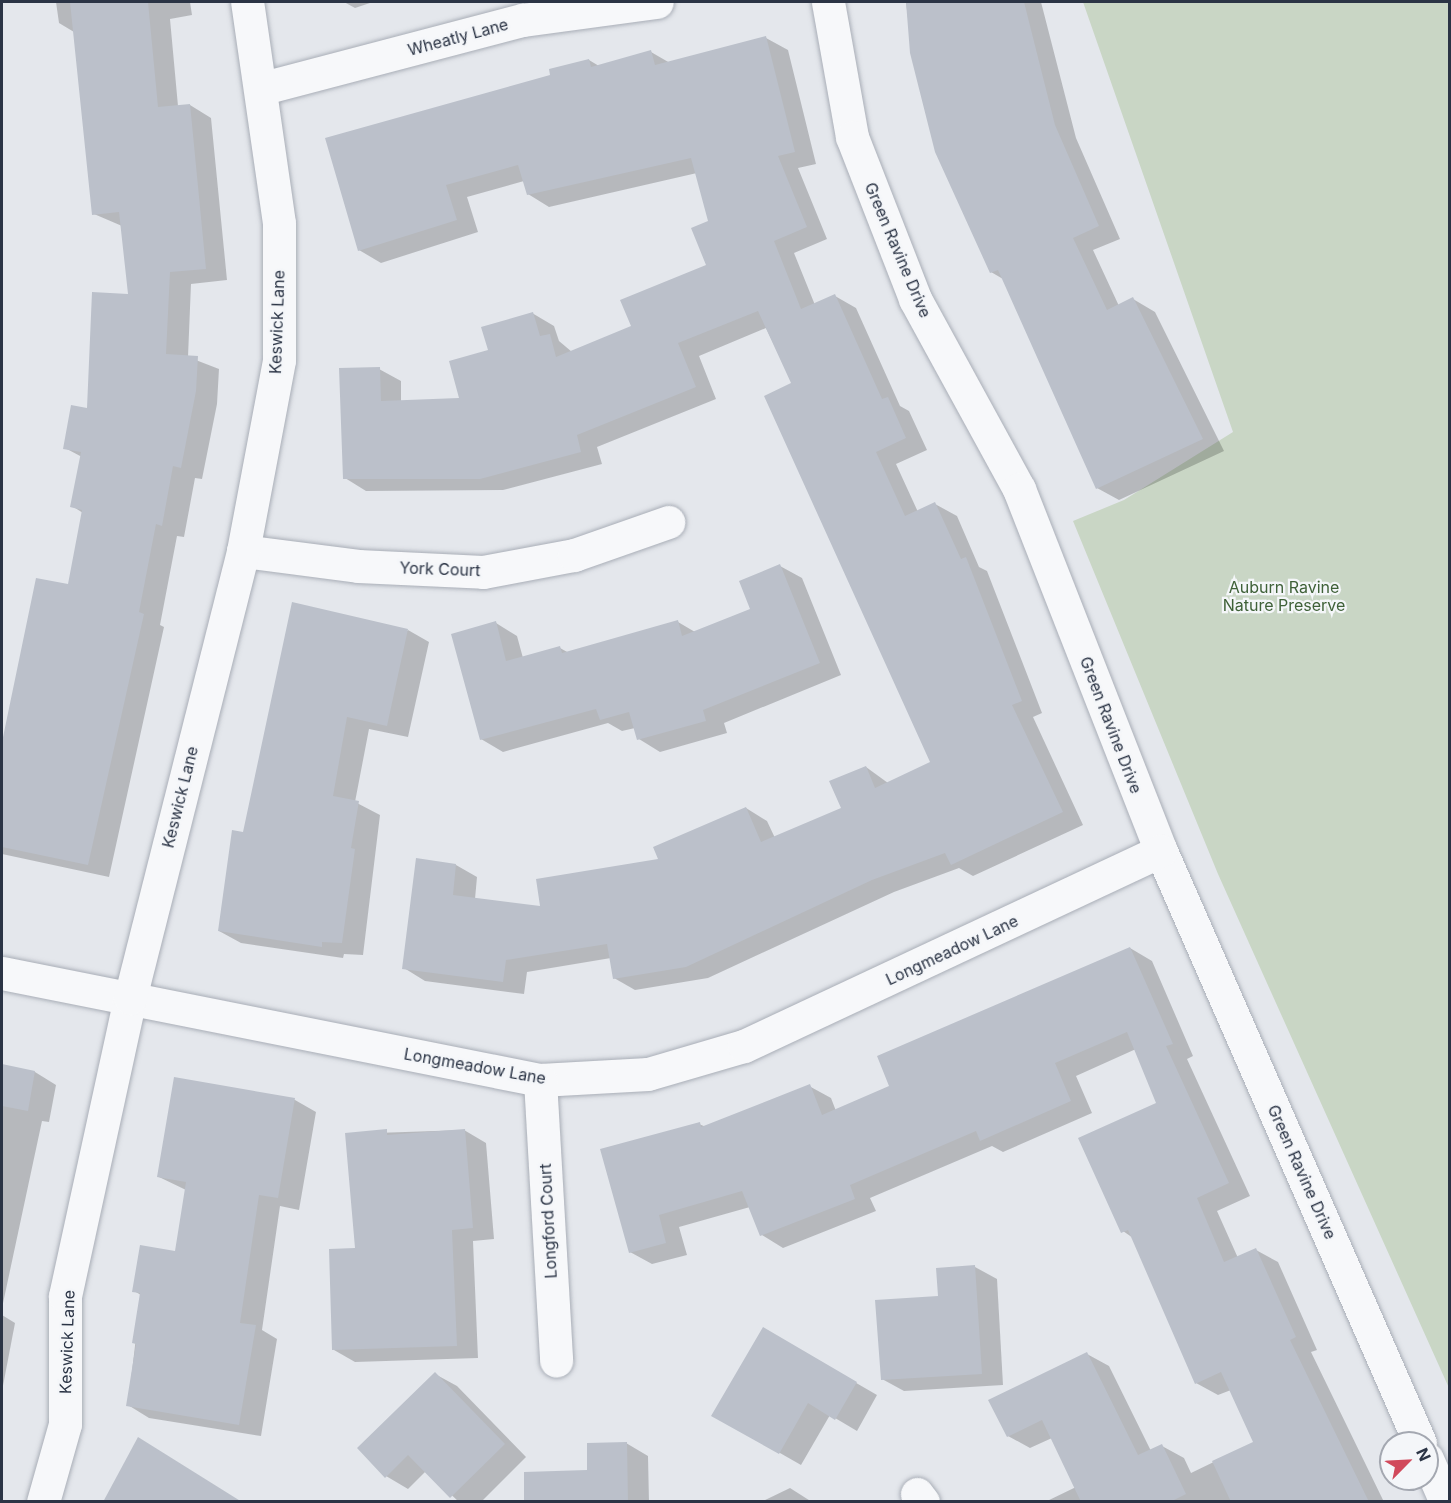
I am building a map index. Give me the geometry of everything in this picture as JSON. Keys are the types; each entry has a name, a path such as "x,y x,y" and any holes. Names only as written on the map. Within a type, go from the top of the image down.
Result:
{"street":[{"name":"Keswick Lane","path":"43,1502 65,1424 65,1296 130,998 243,551 279,360 279,223 263,88 248,2"},
{"name":"Wheatly Lane","path":"263,88 522,20 657,2"},
{"name":"Green Ravine Drive","path":"828,2 852,137 915,299 1019,489 1161,851 1415,1431"},
{"name":"York Court","path":"243,551 358,566 483,572 574,555 668,522"},
{"name":"Longmeadow Lane","path":"2,973 540,1080 648,1074 744,1046 1161,851"},
{"name":"Longford Court","path":"540,1080 556,1361"},
{"path":"1439,1486 1446,1502"}],"green space":[{"name":"Auburn Ravine Nature Preserve","path":"1083,2 1449,2 1449,1388 1218,874 1073,521 1124,500 1233,432"}],"building":[{"path":"70,2 148,2 158,107 190,104 206,269 170,272 166,354 198,356 196,391 181,468 173,466 162,526 156,524 139,612 144,614 88,865 2,847 2,742 36,578 68,584 82,510 70,507 81,452 63,449 71,405 87,408 92,292 128,294 119,212 92,215"},
{"path":"906,2 1024,2 1055,125 1099,226 1073,238 1107,310 1133,297 1203,439 1096,489 998,270 990,273 935,152 910,53"},
{"path":"766,36 795,152 778,156 807,227 774,241 801,309 835,294 882,399 888,397 906,438 876,452 905,516 935,502 961,559 966,557 1022,701 1012,705 1063,812 951,865 945,853 872,880 686,967 613,979 607,944 506,960 503,982 402,969 416,858 456,864 453,895 540,906 536,879 658,859 653,847 746,807 761,842 841,808 829,781 866,766 875,788 930,762 764,396 791,383 758,311 678,343 696,387 577,435 581,452 480,479 343,479 339,368 380,367 381,401 459,398 449,361 488,350 481,327 533,312 540,336 550,334 556,357 631,326 620,300 706,265 691,228 708,221 691,158 527,195 518,165 446,185 457,220 358,251 325,138 550,75 549,69 589,59 591,67 651,50 655,65"},
{"path":"780,564 820,663 703,710 706,721 637,740 629,712 600,720 596,709 480,740 451,634 496,621 506,661 560,646 562,653 678,620 682,636 750,609 739,581"},
{"path":"292,602 408,629 387,726 347,717 333,796 359,801 351,848 355,849 342,943 322,942 322,947 218,931 232,830 243,832"},
{"path":"1130,947 1173,1044 1166,1046 1229,1183 1197,1198 1224,1262 1256,1248 1296,1337 1290,1340 1369,1502 1231,1502 1212,1461 1253,1442 1221,1372 1195,1384 1128,1230 1121,1233 1078,1138 1156,1103 1127,1032 1055,1063 1071,1101 980,1141 976,1131 850,1185 855,1199 760,1236 742,1191 659,1215 666,1243 629,1253 600,1149 700,1122 701,1127 810,1084 822,1115 889,1086 877,1056"},
{"path":"2,1064 35,1071 28,1111 2,1106"},
{"path":"174,1077 295,1098 278,1198 259,1195 240,1323 256,1325 239,1425 126,1406 136,1344 132,1343 140,1293 132,1292 140,1245 175,1251 186,1182 157,1177"},
{"path":"387,1129 387,1135 465,1129 473,1228 452,1230 457,1346 332,1350 329,1249 355,1248 345,1133"},
{"path":"975,1265 982,1374 881,1380 875,1300 938,1296 936,1268"},
{"path":"763,1327 857,1382 835,1420 808,1403 779,1454 711,1416"},
{"path":"1087,1352 1138,1455 1162,1444 1186,1494 1170,1502 1081,1502 1042,1420 1007,1437 988,1400"},
{"path":"435,1372 505,1444 450,1498 408,1455 385,1478 357,1448"},
{"path":"138,1437 242,1502 103,1502"},
{"path":"627,1442 628,1502 524,1502 524,1472 587,1470 587,1443"}]}
